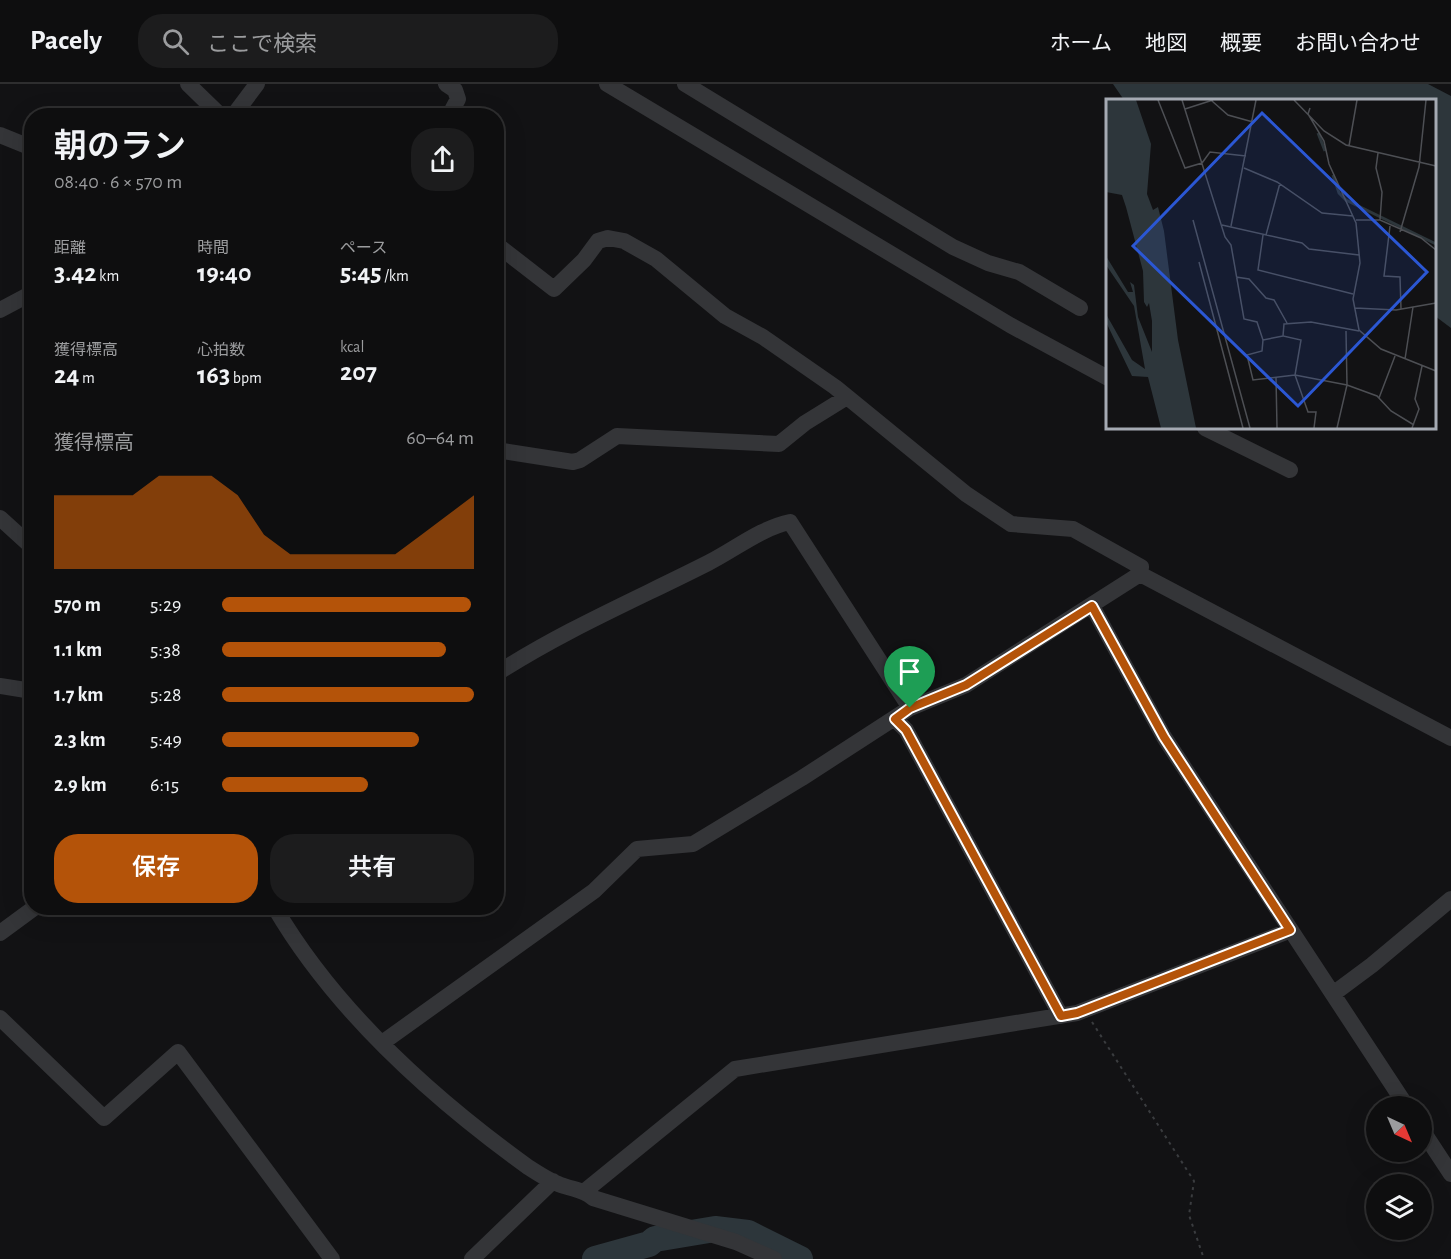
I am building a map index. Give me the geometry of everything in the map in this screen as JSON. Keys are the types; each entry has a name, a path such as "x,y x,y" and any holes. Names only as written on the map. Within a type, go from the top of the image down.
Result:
{"street":[{"path":"188,84 213,108"},
{"path":"239,108 258,84"},
{"path":"446,84 455,90 458,99 453,108"},
{"path":"607,84 1010,325 1106,377"},
{"path":"685,84 954,247 988,263 1019,272 1080,308"},
{"path":"0,135 24,145"},
{"path":"382,1043 594,891 637,849 693,844 910,708 966,685 1140,574 1141,567 1073,529 1011,524 966,494 847,397 763,337 725,316 656,259 624,241 608,238 598,241 584,260 554,289 504,250"},
{"path":"0,310 24,297"},
{"path":"504,451 573,462 580,460 617,436 779,444 805,423 847,397"},
{"path":"1207,429 1290,470"},
{"path":"0,518 24,540"},
{"path":"504,669 546,642 722,556 776,525 790,522 910,708"},
{"path":"1140,574 1451,738"},
{"path":"1092,606 1164,737 1400,1096"},
{"path":"0,686 24,690"},
{"path":"895,719 906,730 1061,1016"},
{"path":"1333,994 1372,965 1451,899"},
{"path":"0,933 24,915"},
{"path":"280,915 308,959 345,1004 382,1043 488,1138 538,1174 585,1191 593,1198 736,1242 774,1259"},
{"path":"585,1191 735,1069 1061,1016 1084,1010 1290,930"},
{"path":"0,1018 104,1118 178,1052 332,1259"},
{"path":"1432,1145 1451,1174"},
{"path":"472,1259 554,1181"}],"path":[{"path":"1084,1010 1194,1180 1189,1215 1204,1259"}],"shaded area":[{"path":"1113,84 1428,84 1451,96 1451,328 1436,317 1436,99 1123,99"}],"waterway":[{"path":"595,1259 649,1244 655,1239 715,1229 748,1233 800,1259"}],"route":[{"path":"1092,606 1164,737 1250,865 1290,930 1077,1013 1061,1016 906,730 895,719 910,708 966,685 1092,606"}]}
